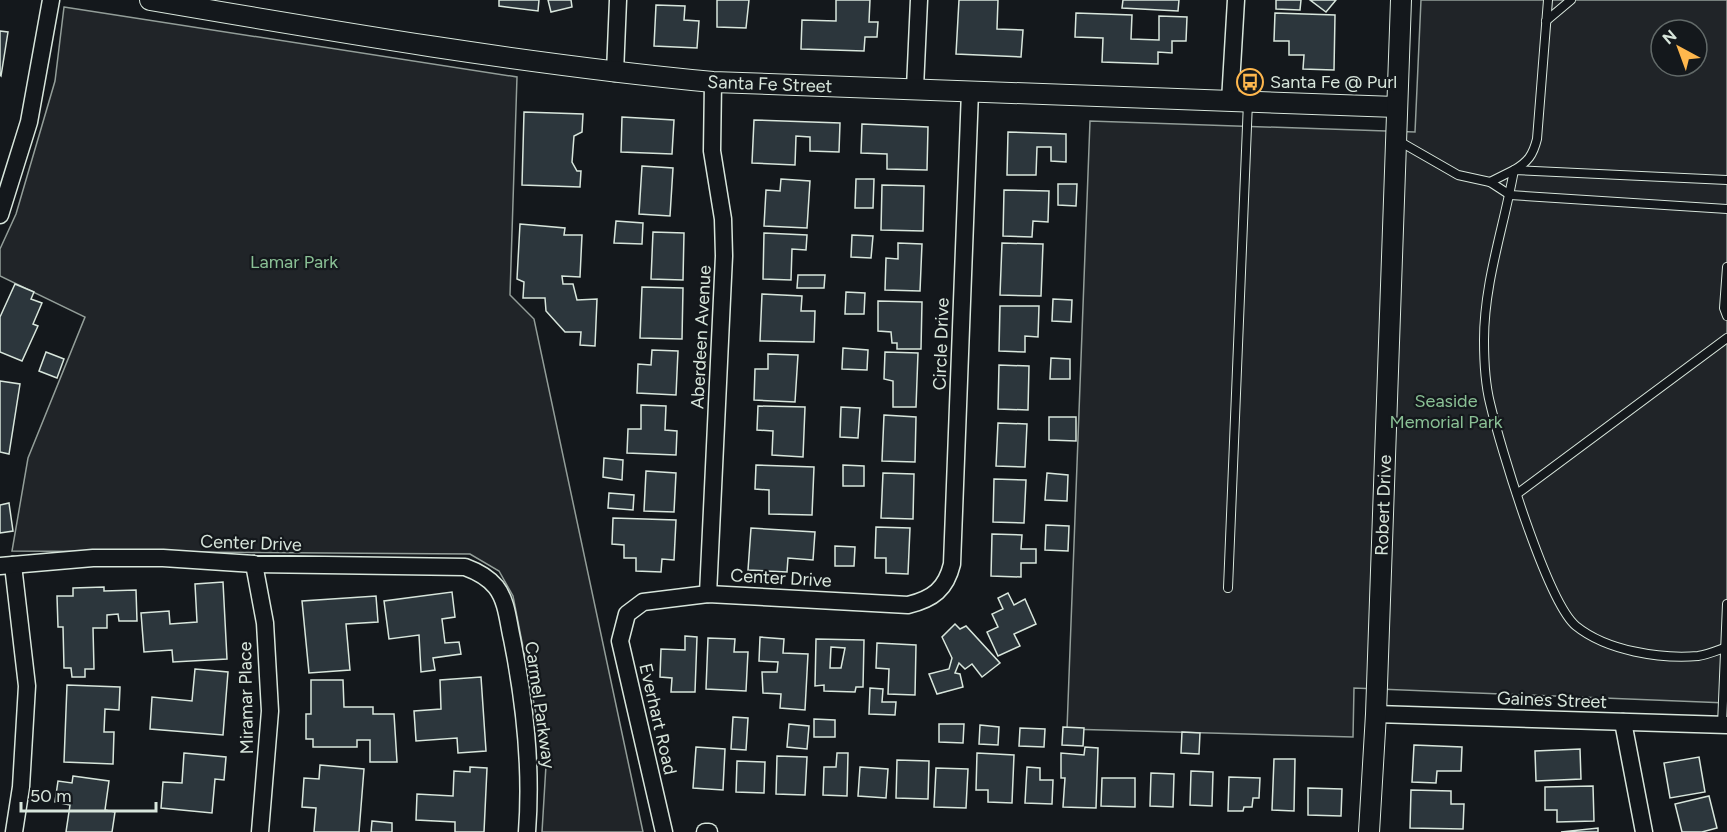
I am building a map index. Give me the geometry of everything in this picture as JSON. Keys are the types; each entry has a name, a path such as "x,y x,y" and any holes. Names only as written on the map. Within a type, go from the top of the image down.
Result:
{"street":[{"path":"0,215 29,122 51,0"},
{"name":"Santa Fe Street","path":"150,0 438,50 615,73 713,82 1396,107"},
{"path":"615,73 618,0"},
{"path":"915,88 920,0"},
{"path":"1236,0 1239,102"},
{"name":"Robert Drive","path":"1369,832 1376,714 1401,0"},
{"name":"Aberdeen Avenue","path":"708,594 724,256 723,219 712,151 713,82"},
{"name":"Circle Drive","path":"936,594 948,580 952,564 970,91"},
{"name":"Center Drive","path":"6,566 93,558 163,558 254,564 465,567 479,572 495,586"},
{"name":"Miramar Place","path":"254,564 265,623 270,711 260,832"},
{"path":"6,566 27,686 21,787 14,832"},
{"name":"Carmel Parkway","path":"495,586 504,601 527,731 531,784 527,832"},
{"name":"Center Drive","path":"627,614 643,602 708,594 908,605 924,602 936,594"},
{"name":"Everhart Road","path":"627,614 620,641 664,832"},
{"name":"Gaines Street","path":"1376,714 1725,725"},
{"path":"1623,722 1644,832"}],"lane":[{"path":"1490,182 1526,163 1533,153 1537,139 1548,0"},
{"path":"1546,21 1571,0"},
{"path":"1228,588 1239,102"},
{"path":"1395,139 1458,175 1490,182 1510,195 1727,209"},
{"path":"1514,170 1727,180"},
{"path":"1514,170 1487,298 1484,340 1489,401 1517,494 1556,600 1575,626 1595,638 1625,649 1700,656 1724,648"},
{"path":"1727,267 1724,308 1727,316"},
{"path":"1517,494 1727,338"},
{"path":"1725,725 1724,648 1727,604"}],"green space":[{"name":"Seaside Memorial Park","path":"1421,0 1727,0 1727,703 1354,688 1353,737 1067,729 1090,121 1415,132"},
{"name":"Lamar Park","path":"64,7 517,77 510,295 534,319 643,832 542,832 546,765 513,596 499,571 470,554 12,551 28,458 85,317 0,276 0,249 16,214 55,81"}],"building":[{"path":"499,0 539,0 538,11 499,6"},
{"path":"548,0 571,0 572,7 551,12"},
{"path":"717,0 749,0 746,28 717,27"},
{"path":"836,0 870,0 869,22 878,22 877,37 865,37 864,51 801,49 802,20 836,21"},
{"path":"959,0 998,0 997,29 1023,30 1021,57 956,54"},
{"path":"1123,0 1179,0 1178,11 1122,8"},
{"path":"1276,0 1301,0 1300,10 1276,9"},
{"path":"1310,0 1336,0 1326,12"},
{"path":"656,5 685,6 684,20 699,21 697,48 654,46"},
{"path":"1076,13 1132,15 1131,39 1159,40 1159,16 1187,17 1186,41 1172,41 1172,53 1158,52 1158,64 1102,62 1103,38 1075,37"},
{"path":"1275,13 1335,15 1334,70 1303,69 1304,55 1289,55 1289,41 1274,41"},
{"path":"0,31 8,32 1,76 0,75"},
{"path":"524,112 583,114 582,132 574,136 572,162 577,171 581,171 580,187 522,185"},
{"path":"622,117 674,120 672,154 621,152"},
{"path":"754,120 840,123 839,152 810,151 810,137 796,136 795,165 752,163"},
{"path":"862,124 928,127 927,170 887,169 887,154 861,153"},
{"path":"1008,132 1066,134 1066,162 1051,161 1051,147 1037,147 1036,175 1007,175"},
{"path":"642,166 673,168 670,216 639,214"},
{"path":"781,179 810,181 807,228 764,226 766,190 780,191"},
{"path":"856,179 874,179 873,208 855,208"},
{"path":"1058,184 1077,184 1076,206 1058,205"},
{"path":"882,185 924,186 923,231 881,230"},
{"path":"1004,190 1049,191 1048,222 1033,221 1032,237 1003,236"},
{"path":"616,221 643,223 642,244 614,243"},
{"path":"520,224 565,228 564,235 582,235 580,277 562,276 563,284 573,284 577,300 597,299 595,346 580,345 581,332 565,332 546,311 545,298 523,298 524,282 517,279"},
{"path":"653,232 684,233 683,280 651,279"},
{"path":"764,233 807,235 806,250 792,249 791,280 763,279"},
{"path":"852,235 873,236 871,258 851,257"},
{"path":"898,243 922,244 920,291 885,290 886,258 898,259"},
{"path":"1002,243 1043,244 1041,296 1000,295"},
{"path":"798,275 825,275 824,288 797,288"},
{"path":"15,284 34,292 31,299 42,303 33,324 38,326 22,361 0,352 0,317"},
{"path":"642,287 683,288 682,339 640,338"},
{"path":"846,292 865,293 864,314 845,314"},
{"path":"762,294 802,296 801,311 815,311 814,342 760,341"},
{"path":"1053,299 1072,300 1071,322 1052,321"},
{"path":"878,301 922,302 921,349 897,349 897,343 892,343 891,332 878,331"},
{"path":"1000,306 1039,306 1038,337 1025,336 1025,352 999,351"},
{"path":"843,348 868,350 867,370 842,369"},
{"path":"652,350 678,351 676,395 637,393 638,364 651,365"},
{"path":"46,352 64,359 57,378 39,371"},
{"path":"885,352 918,353 916,407 893,407 893,381 884,379"},
{"path":"768,354 798,355 795,402 754,400 755,369 768,369"},
{"path":"1051,358 1070,359 1070,379 1050,379"},
{"path":"999,365 1029,366 1028,410 998,409"},
{"path":"0,381 20,384 9,454 0,452"},
{"path":"641,405 666,406 665,430 677,431 676,455 627,453 628,429 641,429"},
{"path":"758,406 805,407 803,457 772,455 773,431 757,430"},
{"path":"841,407 860,408 858,438 840,437"},
{"path":"884,415 916,417 915,462 882,461"},
{"path":"1049,417 1076,417 1076,441 1049,440"},
{"path":"998,423 1027,424 1025,467 996,466"},
{"path":"604,458 623,460 622,480 603,477"},
{"path":"756,465 814,467 812,515 769,514 769,490 755,489"},
{"path":"843,465 864,466 864,486 843,486"},
{"path":"646,471 676,473 674,512 644,511"},
{"path":"883,473 914,474 913,519 881,518"},
{"path":"1047,473 1068,475 1067,501 1045,500"},
{"path":"994,479 1026,480 1024,523 993,522"},
{"path":"609,493 634,495 633,510 608,508"},
{"path":"9,503 13,531 0,533 0,505"},
{"path":"613,518 676,520 674,560 662,559 661,572 636,571 636,558 624,558 624,545 612,544"},
{"path":"1046,525 1069,526 1068,551 1045,550"},
{"path":"876,527 910,528 908,574 886,573 886,558 875,558"},
{"path":"751,528 815,532 813,560 788,558 787,572 748,570"},
{"path":"992,534 1022,535 1021,549 1036,549 1036,563 1021,563 1021,577 991,576"},
{"path":"835,546 855,547 854,566 835,566"},
{"path":"223,582 227,659 173,662 172,650 144,652 141,613 169,611 170,624 197,622 195,584"},
{"path":"104,587 104,591 136,590 137,621 119,621 118,614 107,615 107,628 93,628 94,669 85,669 85,677 72,677 71,668 64,668 63,627 58,627 57,596 73,596 73,588"},
{"path":"452,592 455,617 442,619 445,643 459,642 461,654 433,658 435,670 421,672 419,635 389,639 384,601"},
{"path":"1008,593 1014,605 1025,599 1036,624 1014,634 1020,646 998,656 987,632 998,627 992,614 1003,609 998,598"},
{"path":"376,596 378,622 346,624 350,670 309,673 302,601"},
{"path":"955,624 960,629 966,626 1000,663 982,677 972,664 965,669 959,663 955,673 960,674 963,687 937,694 929,674 949,669 952,658 942,637"},
{"path":"685,636 697,637 695,692 671,692 672,678 660,677 661,649 685,650"},
{"path":"760,637 784,639 783,653 808,654 805,710 780,708 781,694 763,693 762,672 777,672 778,662 759,661"},
{"path":"708,638 735,639 734,652 748,652 746,691 706,689"},
{"path":"816,639 864,640 863,687 856,687 855,692 824,691 824,685 815,686","holes":["831,647 845,648 841,668 830,668"]},
{"path":"877,643 916,645 915,695 888,694 889,669 876,668"},
{"path":"195,669 228,672 223,735 150,729 152,697 192,701"},
{"path":"481,677 486,751 458,753 457,738 416,741 414,711 441,709 440,680"},
{"path":"311,680 343,680 344,707 373,707 373,714 394,714 397,762 370,762 370,740 357,740 357,747 313,747 313,739 306,739 306,714 311,714"},
{"path":"67,685 120,687 119,710 105,709 104,732 114,732 113,764 64,762"},
{"path":"870,688 883,689 882,702 896,702 895,715 869,714"},
{"path":"733,717 748,718 746,750 731,749"},
{"path":"814,719 835,720 835,737 814,737"},
{"path":"789,724 809,726 807,749 787,747"},
{"path":"939,724 964,724 963,743 939,742"},
{"path":"980,725 999,727 998,745 979,744"},
{"path":"1063,727 1084,728 1083,746 1062,745"},
{"path":"1020,728 1045,729 1044,747 1019,746"},
{"path":"1182,732 1200,733 1199,754 1181,753"},
{"path":"1414,745 1462,747 1461,771 1437,771 1436,783 1412,782"},
{"path":"696,747 725,749 723,790 693,788"},
{"path":"1085,747 1098,748 1096,808 1063,807 1065,778 1061,778 1061,753 1084,755"},
{"path":"1580,749 1581,779 1536,781 1535,751"},
{"path":"184,753 226,757 224,780 215,779 212,813 161,808 163,782 182,783"},
{"path":"837,753 848,753 847,796 823,795 824,767 836,767"},
{"path":"977,753 1014,755 1012,803 988,802 988,790 976,790"},
{"path":"777,756 807,757 805,795 776,794"},
{"path":"1699,757 1705,792 1670,798 1664,763"},
{"path":"1274,759 1295,759 1294,811 1272,810"},
{"path":"897,760 929,761 928,799 896,798"},
{"path":"737,761 765,762 764,793 736,792"},
{"path":"320,765 364,769 359,832 314,832 316,808 302,807 304,778 319,779"},
{"path":"470,767 487,768 484,832 455,832 455,822 416,820 417,794 453,796 454,771 470,772"},
{"path":"860,767 888,769 886,798 858,796"},
{"path":"1027,767 1040,768 1040,780 1053,780 1052,804 1025,803"},
{"path":"936,768 968,769 966,808 934,807"},
{"path":"1191,771 1213,772 1212,806 1190,805"},
{"path":"1151,773 1174,774 1173,807 1150,806"},
{"path":"73,776 109,781 105,810 115,812 112,832 66,832 70,805 55,802 58,781 72,783"},
{"path":"1229,777 1260,778 1259,798 1253,798 1252,807 1244,807 1243,811 1228,811"},
{"path":"1102,778 1135,778 1135,807 1101,806"},
{"path":"1593,786 1594,821 1557,822 1557,810 1545,810 1545,787"},
{"path":"1308,788 1342,789 1341,816 1308,815"},
{"path":"1411,790 1451,791 1451,804 1464,804 1463,829 1410,828"},
{"path":"1709,796 1717,828 1702,832 1682,832 1675,804"},
{"path":"372,821 392,823 392,832 371,832"},
{"path":"1598,828 1598,832 1561,832"}],"place":[{"name":"Santa Fe @ Purl","path":"1250,82"}]}
